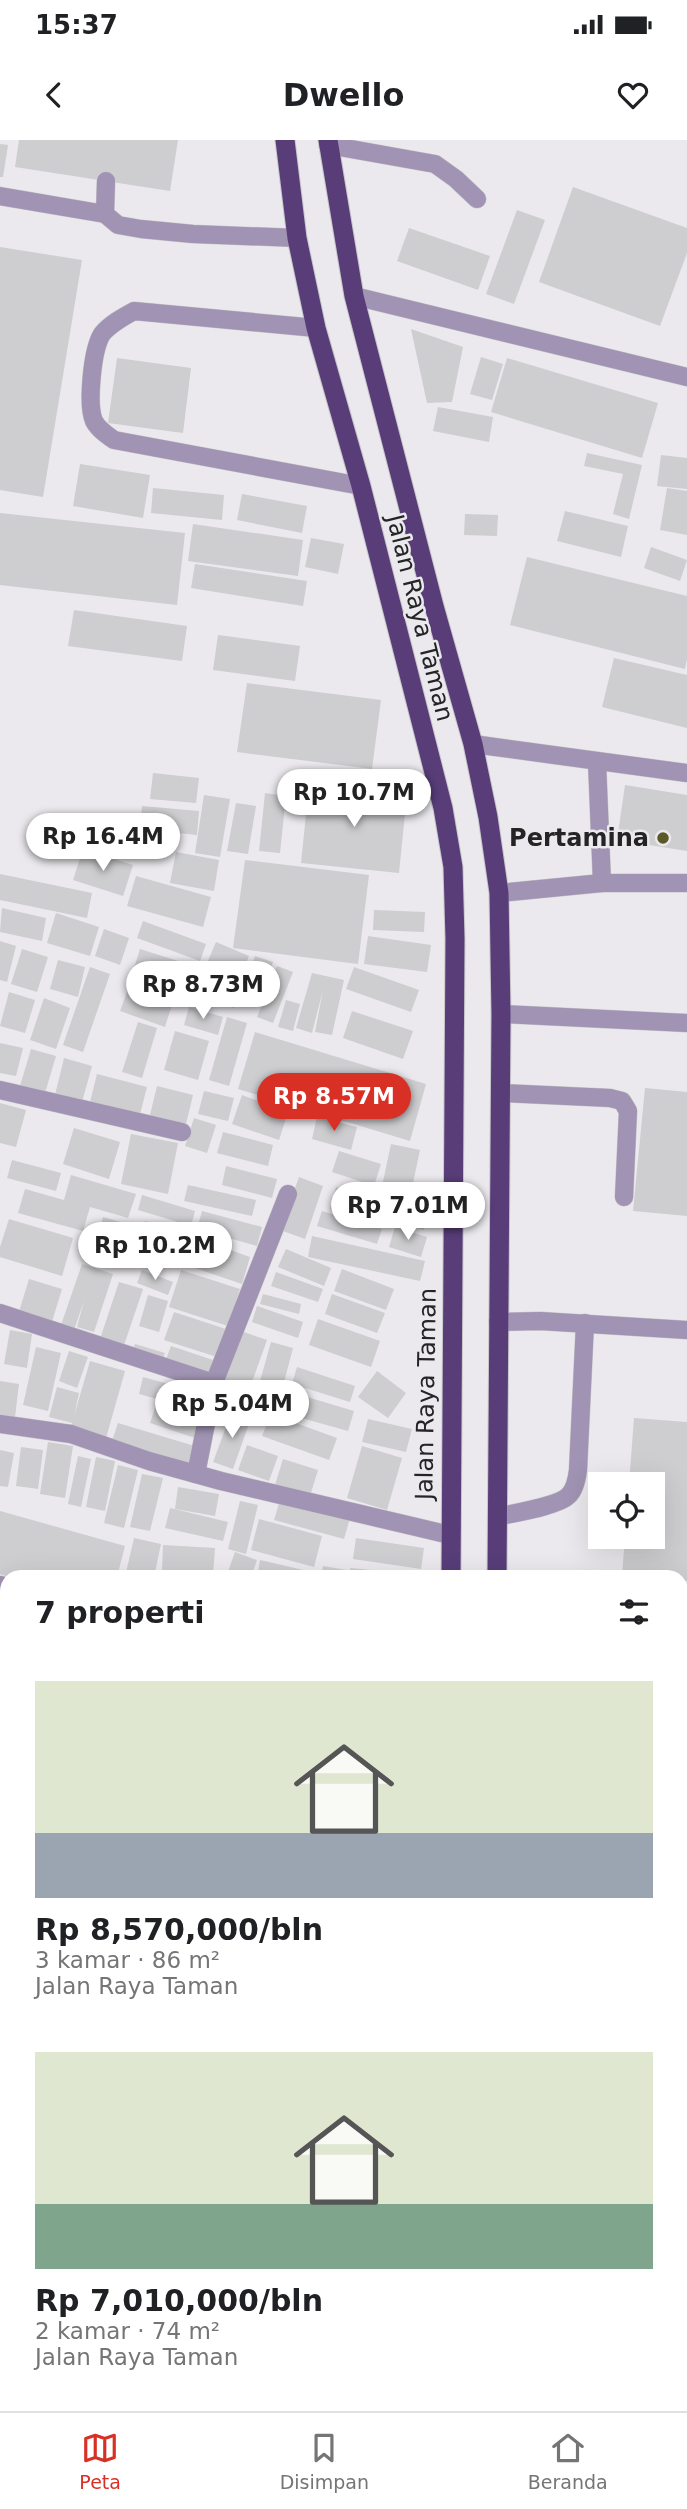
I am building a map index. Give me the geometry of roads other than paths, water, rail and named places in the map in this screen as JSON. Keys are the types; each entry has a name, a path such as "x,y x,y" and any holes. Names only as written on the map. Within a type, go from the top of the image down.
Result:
{"highway":[{"name":"Jalan Raya Taman","path":"285,140 297,238 316,328 361,486 443,808 453,867 455,953 451,1570"},
{"name":"Jalan Raya Taman","path":"328,142 354,296 433,606 473,744 488,817 499,893 501,1014 497,1570"}],"street":[{"path":"328,142 435,164 456,179 477,200"},
{"path":"105,214 106,181"},
{"path":"0,196 105,214 118,225 141,229 297,238"},
{"path":"354,296 687,377"},
{"path":"316,328 134,311 102,335 92,368 91,412 96,425 114,440 361,486"},
{"path":"473,744 687,773"},
{"path":"597,762 602,883"},
{"path":"499,893 602,883 687,883"},
{"path":"501,1014 687,1023"},
{"path":"0,1090 182,1132"},
{"path":"500,1094 610,1098 622,1101 628,1111 624,1197"},
{"path":"195,1474 214,1383 288,1194"},
{"path":"0,1313 214,1383"},
{"path":"498,1322 540,1321 687,1330"},
{"path":"498,1517 541,1507 568,1496 575,1484 585,1323"},
{"path":"0,1424 71,1434 195,1474 450,1535"}],"place":[{"name":"Pertamina","path":"663,838"}]}
